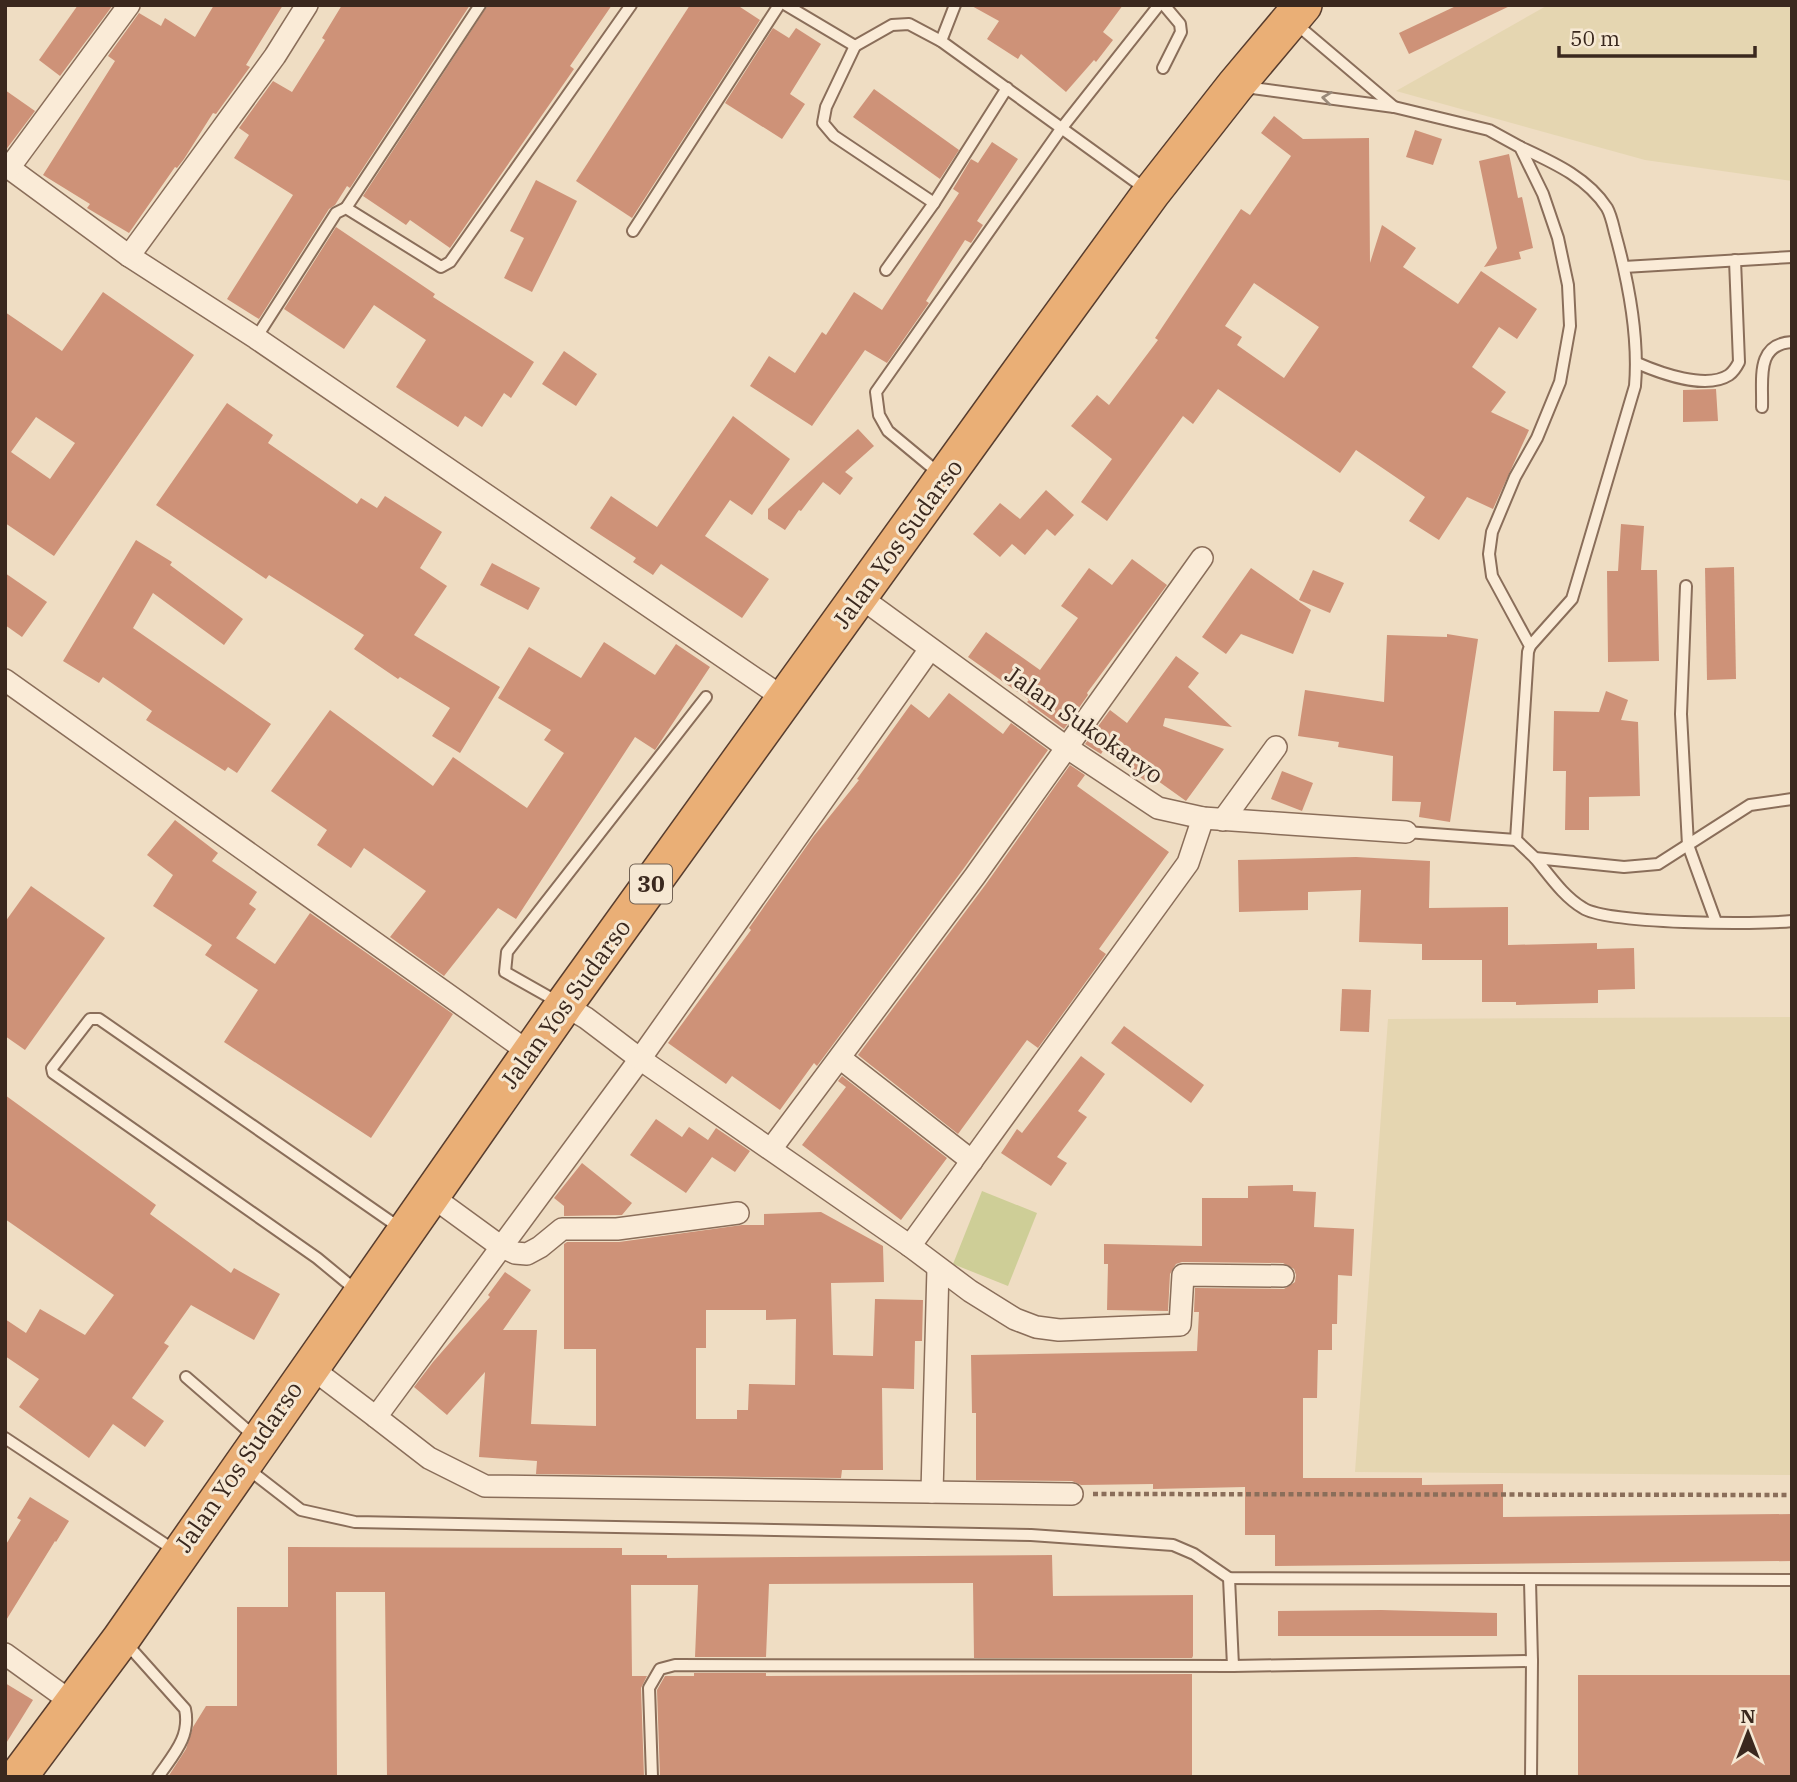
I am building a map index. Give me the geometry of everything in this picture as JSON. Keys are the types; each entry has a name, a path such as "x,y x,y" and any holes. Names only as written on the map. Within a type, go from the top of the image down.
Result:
{"highway":[{"name":"Jalan Yos Sudarso","path":"18,1777 121,1639 564,1005 1151,193 1297,13"}],"street":[{"path":"129,5 7,167 129,256 256,338 785,699"},
{"path":"129,256 275,56 307,5"},
{"path":"771,1149 841,1058 1202,558"},
{"name":"Jalan Sukokaryo","path":"860,597 1066,747 1158,808 1213,819 1406,832"},
{"path":"376,1417 640,1059 930,649"},
{"path":"5,680 530,1053"},
{"path":"910,1246 1188,863 1213,819 1276,747"},
{"path":"564,1005 938,1268 1015,1319 1036,1327 1059,1330 1180,1325 1183,1275 1283,1276"},
{"path":"841,1058 972,1161"},
{"path":"430,1195 500,1246 515,1253 527,1254 562,1229 617,1229 738,1213"},
{"path":"932,1492 938,1268"},
{"path":"310,1367 429,1458 485,1486 1072,1494"},
{"path":"5,1654 73,1703"}],"lane":[{"path":"256,338 336,213 346,208 480,5"},
{"path":"346,208 441,267 450,262 631,5"},
{"path":"632,231 779,5"},
{"path":"786,5 855,46"},
{"path":"941,40 955,5"},
{"path":"946,479 888,431 879,415 877,393 1061,129 1161,5 1180,24 1181,32 1163,68"},
{"path":"1297,13 1394,107"},
{"path":"934,203 834,136 823,123 826,107 855,46 892,25 909,24 941,40 1151,193"},
{"path":"1236,86 1394,107 1489,130 1560,166 1586,184 1608,209 1624,267 1637,363 1635,386 1572,599 1530,646 1528,652 1516,840 1562,891 1585,910 1623,918 1749,925 1792,921"},
{"path":"887,270 934,203 1007,88"},
{"path":"1520,147 1543,194 1558,239 1568,285 1570,326 1560,382 1537,438 1515,477 1501,510 1492,532 1489,554 1492,576 1530,646"},
{"path":"1624,267 1792,257"},
{"path":"1637,363 1667,376 1715,380 1731,374 1740,362 1735,260"},
{"path":"1762,407 1764,361 1769,349 1777,344 1792,342"},
{"path":"1686,586 1681,714 1688,845 1716,922"},
{"path":"564,1005 505,972 507,951 706,697"},
{"path":"1535,858 1624,867 1658,864 1750,805 1792,799"},
{"name":"Jalan Sukokaryo","path":"1406,832 1516,840"},
{"path":"361,1294 317,1258 53,1073 52,1068 90,1018 99,1019 405,1231"},
{"path":"186,1377 301,1510 355,1522 1031,1535 1172,1545 1194,1554 1229,1578 1792,1580"},
{"path":"5,1438 179,1553"},
{"path":"1229,1578 1233,1666"},
{"path":"1530,1581 1531,1777"},
{"path":"121,1639 185,1709 188,1722 183,1742 158,1777"},
{"path":"652,1777 649,1688 660,1669 675,1665 1233,1666 1532,1661"}],"path":[{"path":"1072,1494 1792,1495"}],"shaded area":[{"path":"1548,5 1792,5 1792,181 1645,160 1396,91"},
{"path":"1792,1017 1792,1475 1355,1472 1388,1019"}],"green space":[{"path":"982,1191 1037,1213 1008,1286 953,1264"}],"building":[{"path":"78,5 113,5 60,76 39,60"},
{"path":"214,5 283,5 246,65 250,67 216,114 213,113 184,159 175,167 129,233 87,208 90,204 43,175 115,61 108,56 139,13 161,26 165,18 195,37"},
{"path":"342,5 470,5 350,188 347,186 335,205 329,209 259,319 227,299 293,195 234,158 249,135 239,128 273,81 292,92 325,40 322,38"},
{"path":"488,5 612,5 570,66 574,69 450,248 410,220 406,225 363,196"},
{"path":"690,5 737,5 760,20 632,218 576,181"},
{"path":"970,5 1123,5 1103,32 1113,40 1096,62 1094,60 1066,92 1021,54 1018,59 987,39 999,21"},
{"path":"1458,5 1512,5 1409,54 1399,33"},
{"path":"773,28 789,38 796,28 821,44 790,94 805,104 782,139 725,103"},
{"path":"874,89 959,150 940,179 853,117"},
{"path":"5,90 35,111 5,151"},
{"path":"1274,116 1303,139 1369,138 1370,263 1382,225 1416,248 1403,267 1458,304 1481,271 1537,309 1517,339 1499,327 1472,367 1506,392 1491,412 1529,430 1493,509 1467,497 1439,540 1409,521 1425,497 1356,450 1340,473 1218,389 1193,424 1183,416 1107,521 1081,502 1112,459 1071,426 1097,395 1109,405 1158,340 1155,338 1241,209 1250,215 1291,156 1261,133","holes":["1254,283 1319,327 1284,378 1237,345 1242,337 1225,326"]},
{"path":"1415,130 1442,139 1433,165 1406,157"},
{"path":"992,142 1018,159 977,221 983,225 971,243 965,240 926,301 929,303 887,363 865,350 812,426 750,386 769,356 795,373 822,332 826,335 854,292 882,310 959,193 953,189 971,159 978,163"},
{"path":"1509,154 1518,198 1522,197 1533,248 1519,252 1521,259 1484,267 1497,248 1479,161"},
{"path":"536,180 577,201 532,292 504,278 524,238 510,231"},
{"path":"336,227 435,294 433,297 534,362 511,398 504,393 482,427 465,416 458,427 396,387 426,340 374,305 344,349 284,309"},
{"path":"103,292 194,355 54,556 5,523 5,312 62,351","holes":["36,417 75,443 50,479 11,452"]},
{"path":"564,351 597,374 576,406 542,384"},
{"path":"1716,389 1718,421 1683,422 1683,390"},
{"path":"227,403 273,435 268,443 357,504 361,498 377,508 385,496 442,532 420,568 447,586 414,635 500,687 460,753 432,736 450,708 400,677 398,679 354,649 364,635 269,575 266,579 156,505"},
{"path":"733,416 790,459 752,515 730,500 705,536 769,579 742,618 661,564 653,575 633,562 636,558 590,528 611,496 657,527"},
{"path":"858,429 874,446 845,472 853,478 840,495 823,482 785,530 768,519 768,509"},
{"path":"1046,490 1074,515 1055,536 1047,529 1025,555 1012,544 1000,557 973,534 1000,503 1020,519"},
{"path":"1621,524 1644,526 1641,570 1657,570 1659,661 1608,662 1607,571 1618,571"},
{"path":"136,540 172,562 170,565 243,619 224,645 153,593 133,628 271,724 237,773 228,767 225,771 146,720 152,711 103,677 99,683 63,661"},
{"path":"1132,559 1167,585 1087,693 1064,729 1027,702 1029,700 968,657 986,632 1040,670 1078,618 1061,606 1089,568 1112,585"},
{"path":"492,563 540,588 528,610 480,585"},
{"path":"1734,567 1736,679 1707,680 1705,568"},
{"path":"1251,568 1311,610 1293,654 1241,634 1226,654 1202,637"},
{"path":"1313,570 1344,583 1330,613 1299,600"},
{"path":"5,573 47,602 22,637 5,625"},
{"path":"1447,634 1478,639 1450,822 1419,817 1421,802 1392,801 1393,756 1338,747 1339,742 1298,736 1305,690 1384,702 1387,635 1447,637"},
{"path":"604,642 655,675 676,644 710,667 655,750 635,737 516,919 498,908 444,976 390,937 426,891 364,848 351,868 317,845 327,830 271,791 330,710 433,786 453,757 527,808 564,753 544,740 551,730 498,698 529,647 581,678"},
{"path":"1176,656 1199,673 1188,687 1232,727 1165,718 1163,726 1224,749 1186,801 1151,776 1147,782 1103,751 1101,754 1085,744 1110,710 1127,723"},
{"path":"1606,691 1628,700 1621,720 1638,722 1640,796 1589,797 1589,830 1565,830 1566,771 1553,771 1554,711 1599,712"},
{"path":"949,693 1003,734 1011,723 1048,750 817,1066 814,1063 780,1110 732,1076 726,1084 668,1043 751,930 749,928 813,837 859,780 857,779 911,704 929,718"},
{"path":"1070,765 1085,775 1077,786 1169,852 1099,949 1106,954 1038,1048 1027,1040 958,1134 858,1055 986,884"},
{"path":"1282,771 1313,783 1302,811 1271,799"},
{"path":"175,820 218,853 212,861 257,892 249,904 256,909 236,938 275,964 310,913 453,1014 371,1138 224,1042 258,990 205,955 212,945 153,906 173,875 147,855"},
{"path":"1356,857 1430,861 1429,908 1508,907 1508,945 1597,943 1597,949 1634,948 1635,989 1598,990 1598,1003 1516,1005 1516,1002 1482,1002 1482,960 1422,960 1422,944 1359,942 1361,890 1308,892 1308,910 1239,912 1238,860"},
{"path":"31,886 105,938 25,1050 5,1036 5,922"},
{"path":"1342,989 1371,990 1369,1032 1340,1031"},
{"path":"1124,1026 1204,1085 1191,1103 1111,1043"},
{"path":"1081,1056 1105,1074 1078,1111 1087,1117 1057,1157 1067,1163 1051,1186 1001,1153 1017,1129 1022,1133"},
{"path":"842,1076 947,1158 901,1220 802,1145 846,1087 838,1081"},
{"path":"5,1095 156,1205 150,1214 231,1273 234,1268 280,1294 254,1340 191,1305 164,1343 169,1346 132,1398 164,1421 145,1447 113,1424 89,1458 19,1407 39,1379 5,1356 5,1319 26,1333 40,1309 85,1335 114,1295 5,1219"},
{"path":"656,1119 682,1137 689,1127 708,1140 716,1128 750,1151 735,1172 712,1157 686,1193 630,1155"},
{"path":"582,1163 632,1203 622,1215 564,1216 564,1206 554,1198"},
{"path":"1293,1185 1293,1191 1316,1192 1314,1227 1354,1229 1352,1276 1338,1275 1337,1324 1332,1324 1332,1350 1318,1350 1317,1398 1303,1398 1303,1478 1422,1478 1422,1485 1503,1484 1503,1517 1792,1514 1792,1561 1275,1566 1275,1535 1245,1535 1245,1487 1153,1489 1153,1484 1081,1485 1072,1481 976,1480 976,1413 972,1413 971,1355 1197,1351 1199,1312 1194,1312 1195,1288 1284,1289 1295,1282 1294,1269 1283,1263 1182,1262 1176,1264 1170,1274 1168,1311 1107,1310 1108,1264 1104,1264 1104,1244 1202,1246 1202,1198 1248,1198 1248,1186"},
{"path":"821,1212 883,1246 884,1282 831,1283 833,1355 873,1356 875,1299 923,1300 922,1341 915,1341 914,1389 882,1388 883,1470 842,1470 841,1478 536,1474 537,1461 479,1457 485,1372 447,1415 414,1387 490,1297 488,1295 505,1272 531,1290 503,1330 537,1330 531,1424 596,1426 596,1349 564,1349 564,1244 619,1242 742,1225 764,1225 764,1214","holes":["706,1310 766,1310 766,1320 796,1319 795,1385 749,1384 748,1410 737,1410 737,1419 696,1419 696,1348 706,1348"]},
{"path":"30,1497 69,1521 5,1622 5,1546 21,1520 17,1518"},
{"path":"288,1547 622,1548 622,1555 667,1555 667,1558 1052,1555 1053,1596 1193,1595 1193,1656 974,1658 973,1583 769,1584 766,1657 695,1657 698,1585 631,1585 632,1676 647,1676 641,1688 644,1777 387,1777 385,1592 336,1592 337,1777 168,1777 186,1749 193,1727 206,1706 237,1706 237,1607 288,1607"},
{"path":"1278,1611 1497,1613 1497,1636 1278,1636"},
{"path":"694,1673 766,1673 766,1676 1192,1674 1192,1777 660,1777 657,1690 665,1676 694,1676"},
{"path":"1578,1675 1792,1675 1792,1777 1578,1777"},
{"path":"5,1683 33,1700 5,1745"}]}
